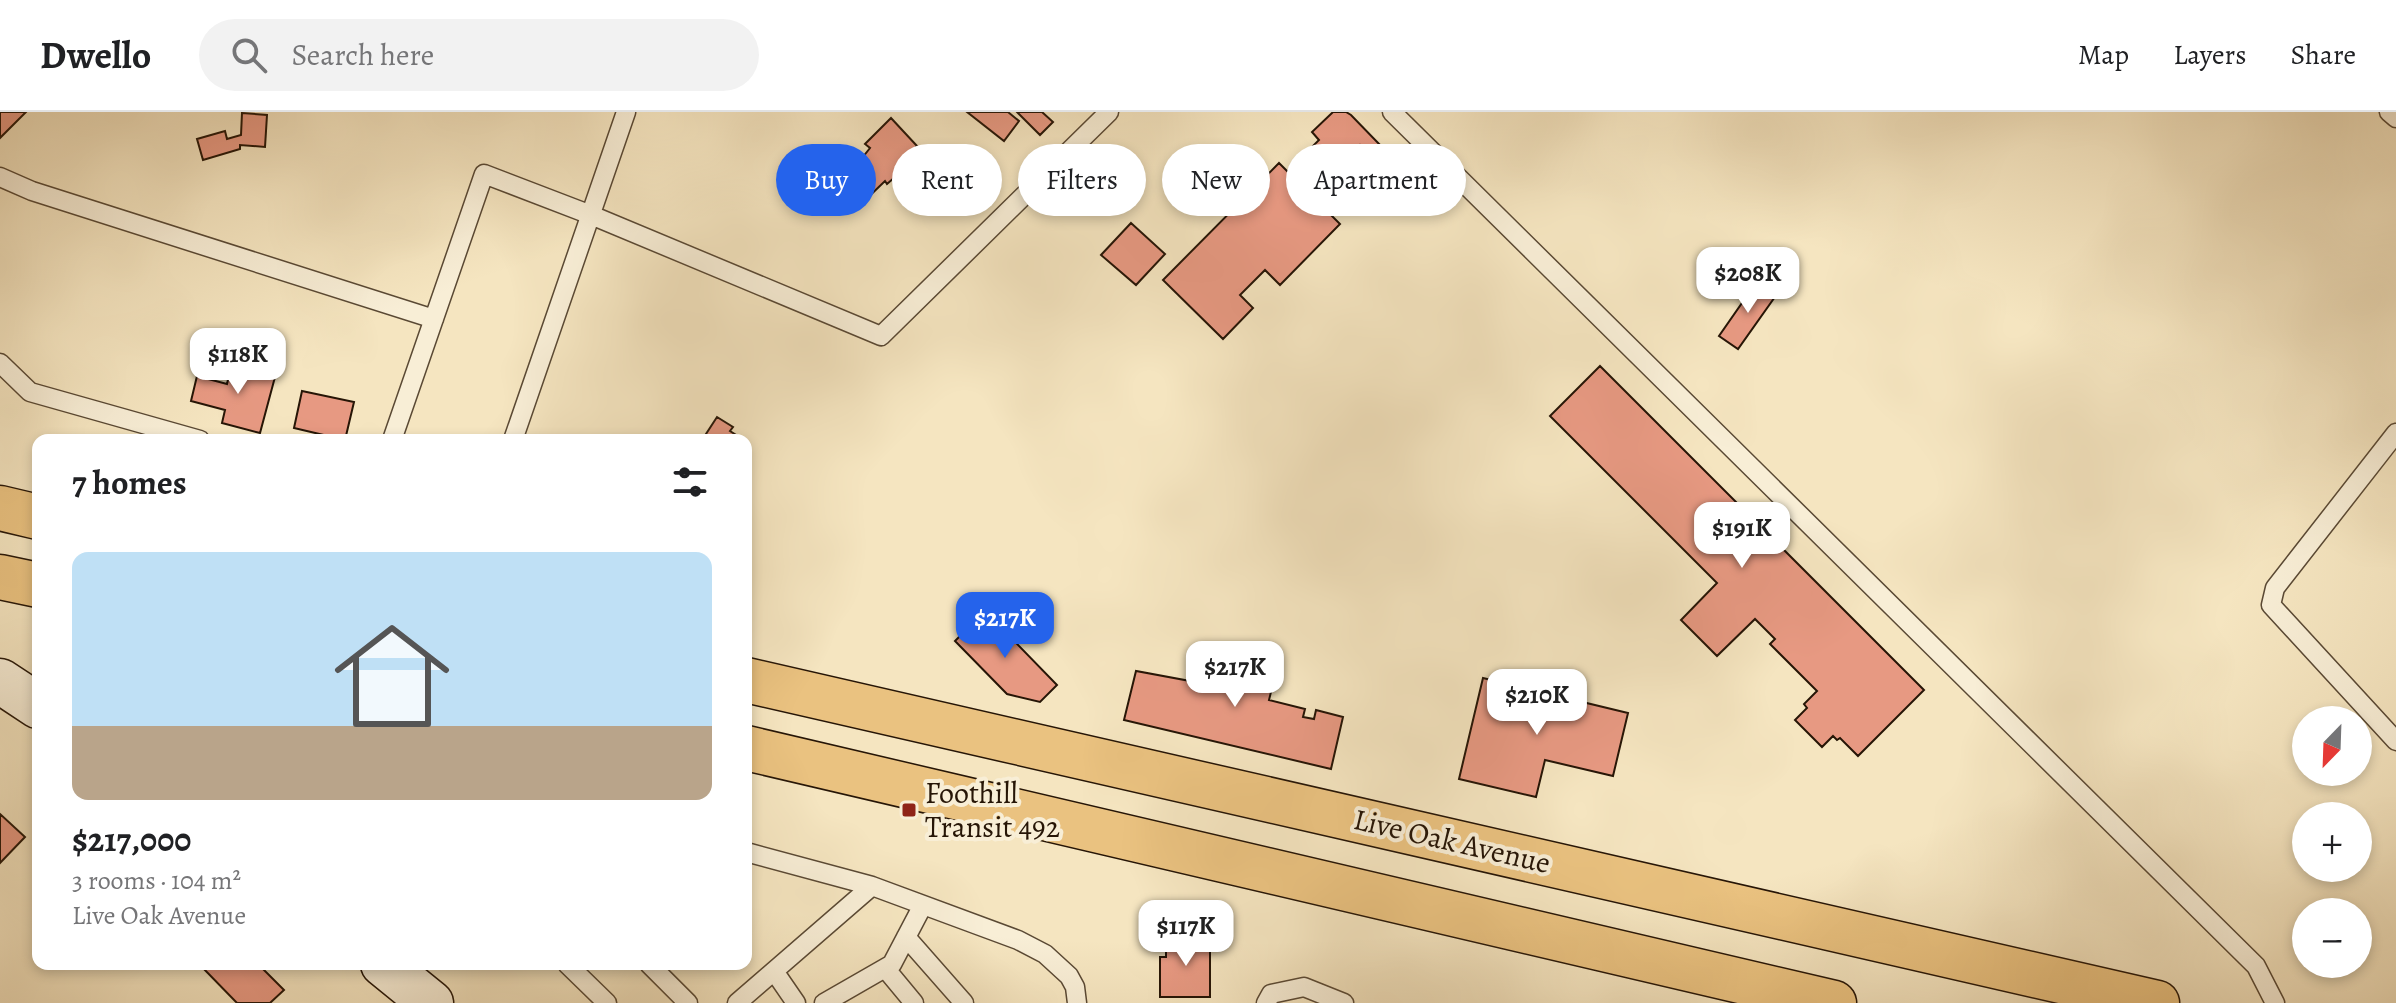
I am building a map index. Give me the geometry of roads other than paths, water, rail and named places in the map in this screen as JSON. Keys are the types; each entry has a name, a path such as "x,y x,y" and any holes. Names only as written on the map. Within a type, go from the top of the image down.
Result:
{"main road":[{"path":"0,508 32,516"},
{"path":"0,577 32,584"},
{"name":"Live Oak Avenue","path":"752,681 2157,1003"},
{"path":"752,749 1834,1003"}],"street":[{"path":"0,681 32,702"},
{"path":"390,970 431,1003"},
{"path":"414,970 442,1003"}],"lane":[{"path":"515,434 626,112"},
{"path":"394,434 484,174 591,215 881,336 1109,112"},
{"path":"1392,112 2256,966 2275,1003"},
{"path":"2389,112 2396,118"},
{"path":"0,177 32,191 434,319"},
{"path":"0,363 30,392 179,434"},
{"path":"2396,433 2275,588 2271,605 2396,741"},
{"path":"752,855 872,886 1018,940 1045,954 1069,976 1075,987 1077,1003"},
{"path":"737,1003 872,886"},
{"path":"836,1000 892,964 923,905"},
{"path":"906,937 964,1003"},
{"path":"885,968 914,1003"},
{"path":"573,970 607,1003"},
{"path":"655,970 688,1003"},
{"path":"774,971 796,1003"},
{"path":"1266,1003 1271,994 1304,987 1344,1003"}],"place":[{"name":"Foothill Transit 492","path":"909,810"}]}
